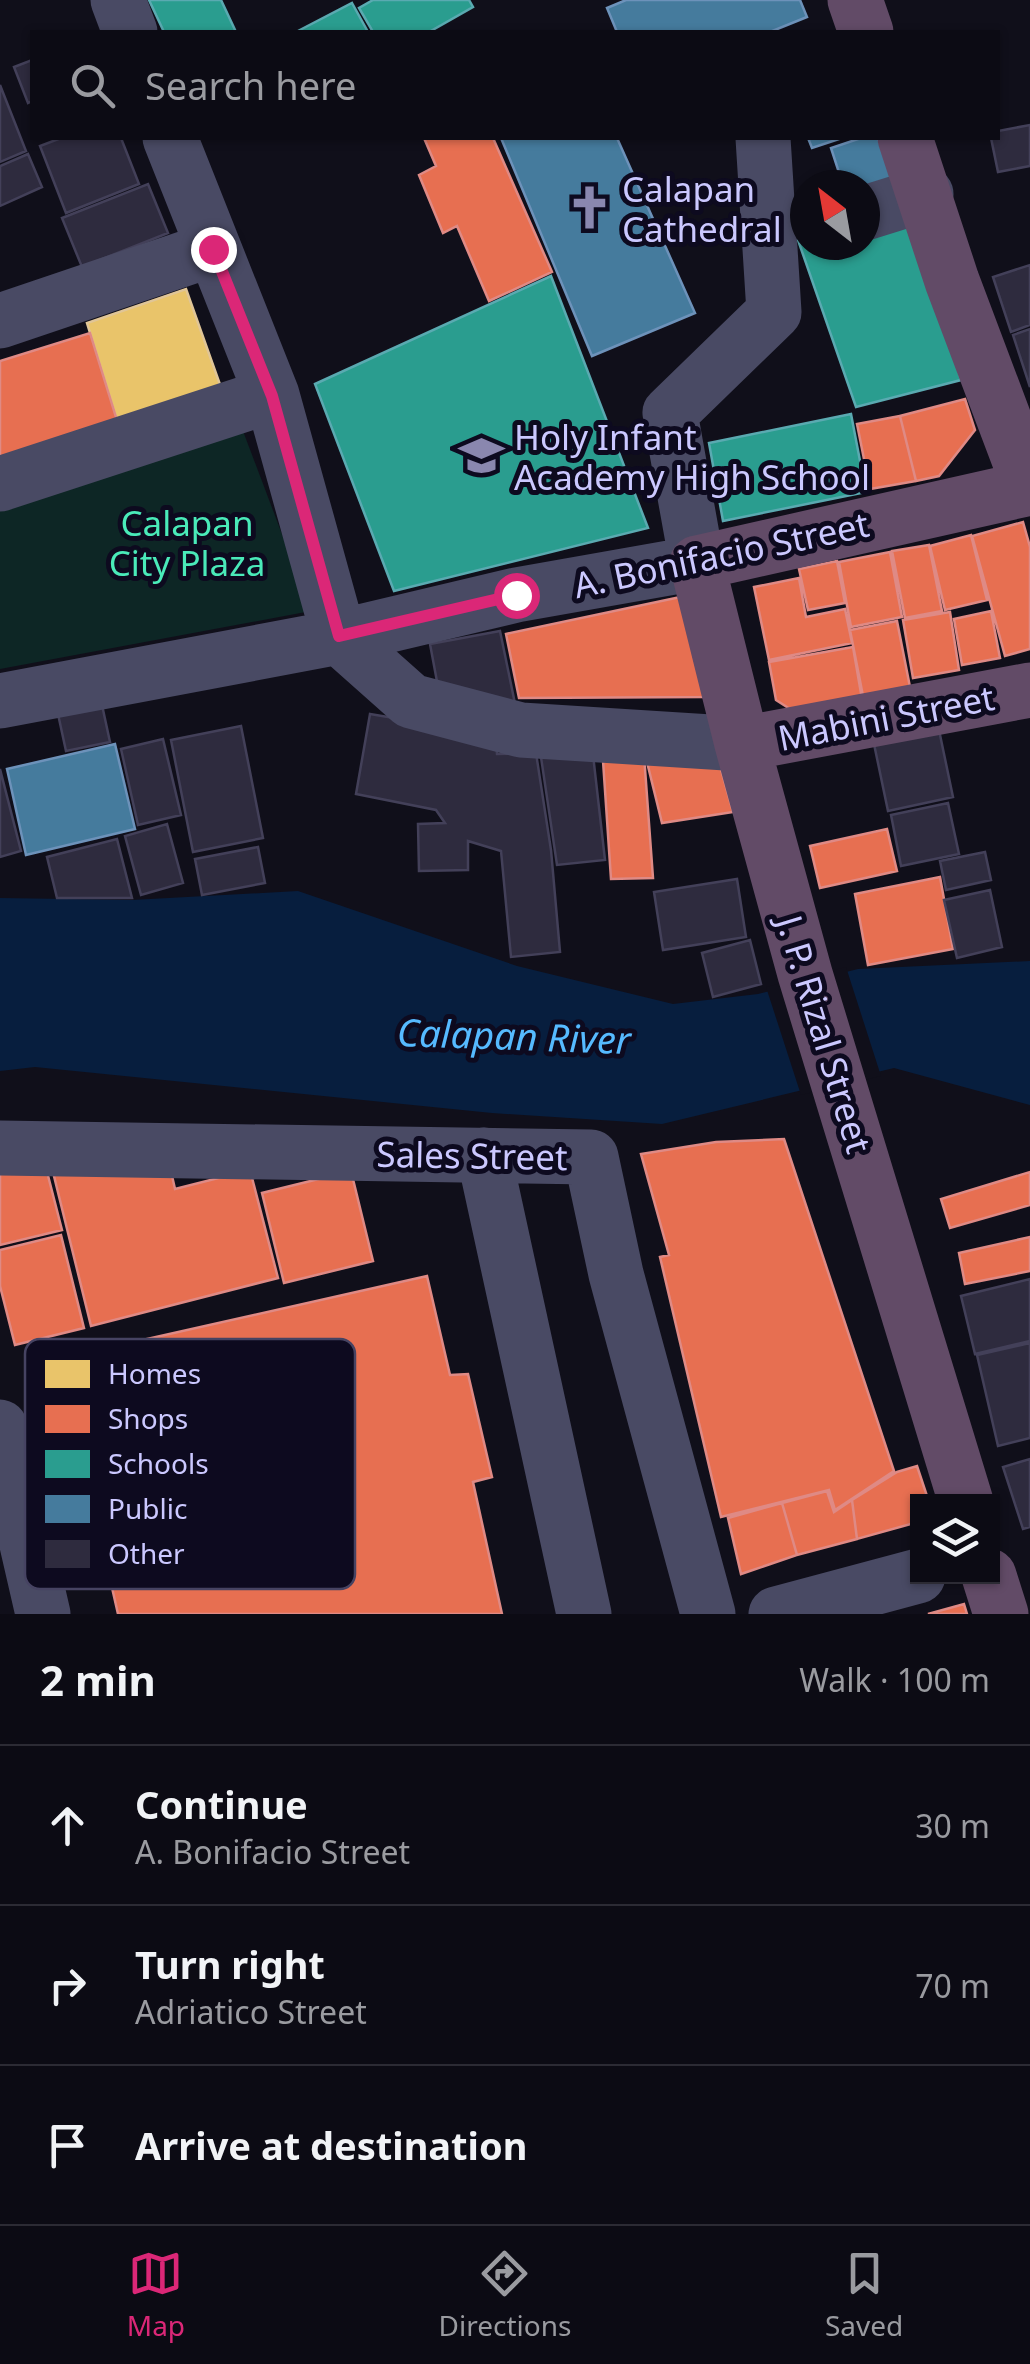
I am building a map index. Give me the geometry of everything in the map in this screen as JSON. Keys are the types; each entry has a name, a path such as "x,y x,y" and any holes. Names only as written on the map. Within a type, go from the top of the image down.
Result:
{"highway":[{"path":"855,0 865,30"},
{"path":"906,140 952,280 1030,488"},
{"name":"A. Bonifacio Street","path":"698,564 1030,488"},
{"name":"J. P. Rizal Street","path":"698,564 805,974 964,1494"},
{"name":"Mabini Street","path":"742,744 1030,690"},
{"path":"992,1584 1001,1614"}],"street":[{"path":"118,0 129,30"},
{"path":"171,140 272,396 339,636 411,701 521,730 742,744"},
{"path":"698,564 670,412 774,312 764,140"},
{"path":"880,208 926,194"},
{"path":"0,321 213,249"},
{"path":"0,484 272,396"},
{"name":"A. Bonifacio Street","path":"0,701 339,636 516,595 698,564"},
{"name":"Sales Street","path":"0,1148 591,1156 616,1274 708,1614"},
{"path":"484,1155 584,1614"},
{"path":"0,1427 11,1515 25,1558"},
{"path":"776,1614 910,1578"},
{"path":"35,1589 43,1614"}],"green space":[{"name":"Calapan City Plaza","path":"243,431 311,611 0,669 0,510"}],"water":[{"name":"Calapan River","path":"298,891 517,966 673,1004 758,994 858,969 1030,961 1030,1105 894,1068 662,1124 492,1113 35,1067 0,1071 0,898 132,900"}],"pier":[{"path":"846,967 881,1076 801,1095 766,987"}],"building: Homes":[{"path":"186,289 223,393 119,427 87,323"}],"building: Shops":[{"path":"425,140 494,140 552,272 489,301 457,226 443,233 419,175 436,166"},
{"path":"90,333 119,427 0,465 0,361"},
{"path":"965,399 975,430 939,476 916,481 900,416"},
{"path":"900,416 916,481 870,489 857,424"},
{"path":"1023,522 1030,547 1030,649 1005,656 972,536"},
{"path":"971,535 987,600 945,610 930,546"},
{"path":"929,545 942,611 905,618 892,551"},
{"path":"890,552 902,617 851,627 839,562"},
{"path":"837,561 845,603 808,610 799,569"},
{"path":"799,578 806,617 845,609 852,643 769,660 754,587"},
{"path":"685,596 705,697 519,698 506,634"},
{"path":"991,611 1000,658 962,665 954,619"},
{"path":"950,612 959,670 913,678 903,620"},
{"path":"897,621 910,687 863,696 850,630"},
{"path":"853,647 862,699 790,709 776,700 769,662"},
{"path":"602,746 644,755 653,878 611,879"},
{"path":"645,754 719,762 733,812 662,823"},
{"path":"887,829 897,871 820,888 810,846"},
{"path":"940,877 953,949 868,965 855,894"},
{"path":"784,1139 894,1471 835,1510 829,1490 721,1517 660,1257 669,1255 641,1154 716,1142"},
{"path":"44,1160 62,1230 0,1245 0,1171"},
{"path":"170,1167 175,1189 250,1170 278,1278 91,1326 52,1168"},
{"path":"351,1171 373,1261 284,1283 262,1193"},
{"path":"1030,1172 1030,1205 950,1228 941,1199"},
{"path":"61,1235 84,1328 25,1339 25,1343 15,1345 0,1286 0,1250"},
{"path":"1030,1237 1030,1271 965,1284 959,1253"},
{"path":"427,1276 450,1375 468,1374 492,1477 473,1482 502,1614 118,1614 112,1589 355,1589 355,1339 147,1339"},
{"path":"917,1466 926,1494 910,1494 910,1524 857,1539 852,1500 897,1472"},
{"path":"827,1491 834,1512 852,1500 857,1539 797,1555 782,1503"},
{"path":"782,1503 797,1555 741,1574 728,1518"},
{"path":"964,1604 967,1614 928,1614"}],"building: Schools":[{"path":"149,0 221,0 235,30 163,30"},
{"path":"373,0 469,0 473,7 433,30 372,30 359,8"},
{"path":"352,3 367,30 300,30"},
{"path":"909,205 961,380 856,407 805,260 880,260 880,214"},
{"name":"Holy Infant Academy High School","path":"551,276 648,528 394,591 315,384"},
{"path":"851,414 866,492 723,521 709,443"}],"building: Public":[{"path":"626,0 800,0 807,17 775,30 616,30 607,8"},
{"name":"Calapan Cathedral","path":"502,140 618,140 695,313 592,356"},
{"path":"809,140 836,140 812,148"},
{"path":"855,140 879,140 897,194 880,189 880,170 838,170 831,148"},
{"path":"115,744 135,829 26,855 7,769"}],"building: Other":[{"path":"30,61 28,103 14,67"},
{"path":"0,85 26,151 0,162"},
{"path":"1030,125 1030,166 998,172 991,140 1000,140 1000,131"},
{"path":"56,140 122,140 139,184 66,213 40,146"},
{"path":"28,154 42,187 0,206 0,166"},
{"path":"148,184 168,233 82,267 62,218"},
{"path":"1030,265 1030,325 1011,332 993,277"},
{"path":"1030,329 1030,387 1013,335"},
{"path":"500,631 519,723 441,703 430,644"},
{"path":"102,705 110,742 66,751 58,714"},
{"path":"370,714 496,735 497,754 536,753 551,850 560,952 511,957 501,851 468,841 468,870 419,871 418,824 445,823 436,810 356,794"},
{"path":"241,726 263,838 193,852 171,740"},
{"path":"939,730 953,797 888,811 874,744"},
{"path":"538,737 592,746 605,860 557,865"},
{"path":"163,739 181,815 138,825 121,749"},
{"path":"0,769 21,851 0,857"},
{"path":"948,803 959,854 901,866 891,815"},
{"path":"167,824 183,883 141,895 125,836"},
{"path":"117,839 132,898 57,898 47,857"},
{"path":"258,847 265,883 202,895 195,859"},
{"path":"985,852 991,880 946,890 940,861"},
{"path":"737,879 746,937 663,950 654,892"},
{"path":"990,890 1002,947 957,958 944,900"},
{"path":"750,940 761,984 713,997 702,953"},
{"path":"1030,1279 1030,1341 975,1354 961,1296"},
{"path":"1030,1343 1030,1438 998,1446 977,1355"},
{"path":"1030,1459 1030,1527 1023,1529 1003,1467"}],"place":[{"name":"Calapan Cathedral","path":"589,208"},
{"name":"Holy Infant Academy High School","path":"481,456"}],"route":[{"path":"213,249 272,396 339,636 516,595"}]}
